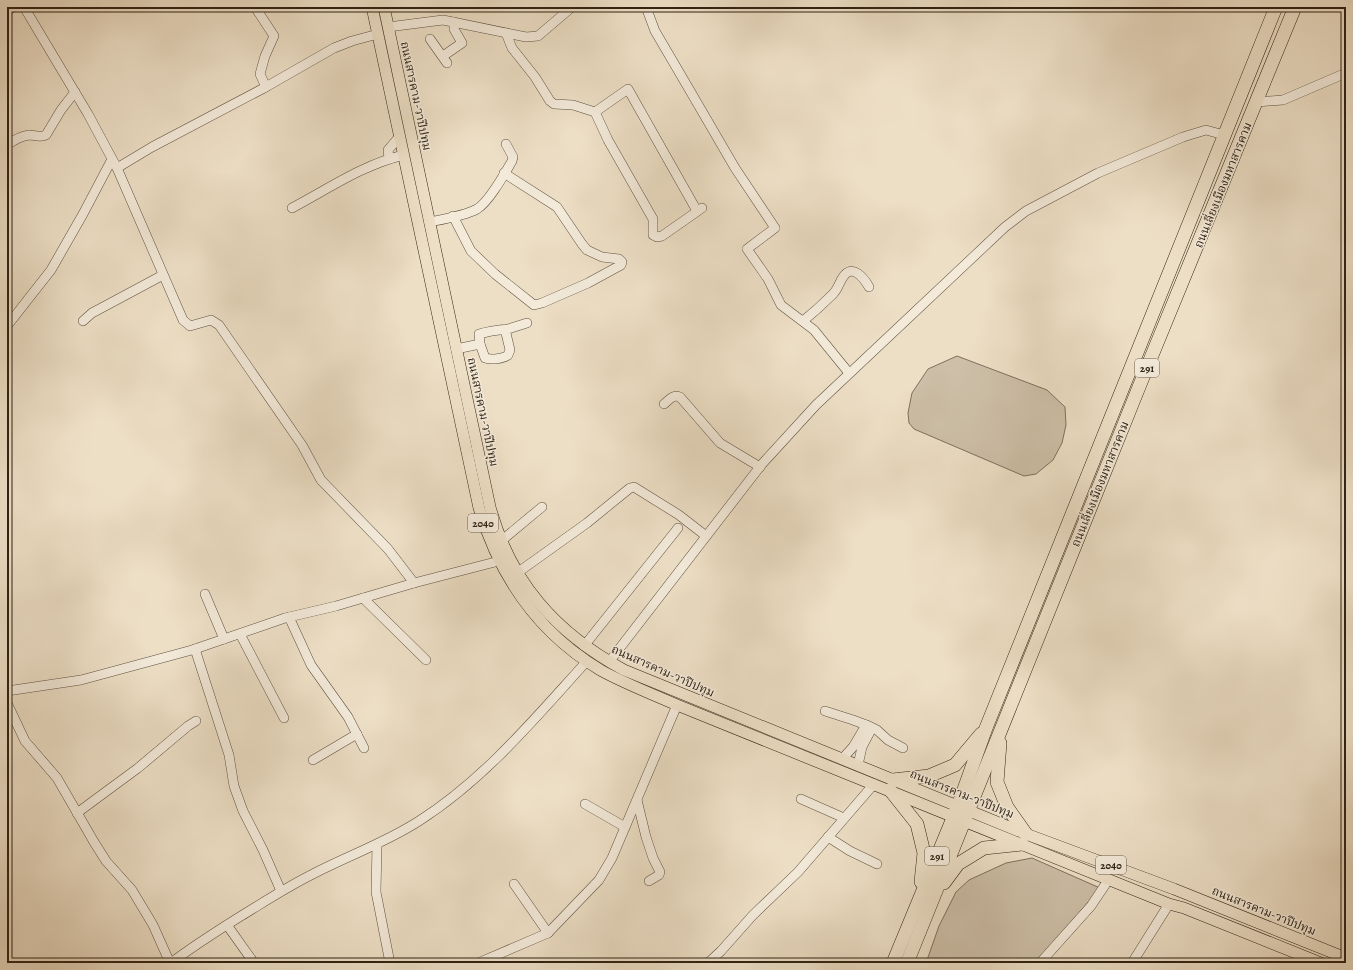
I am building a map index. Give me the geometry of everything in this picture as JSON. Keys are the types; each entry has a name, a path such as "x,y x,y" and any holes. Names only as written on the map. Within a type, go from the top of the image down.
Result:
{"highway":[{"name":"ถนนเลี่ยงเมืองมหาสารคาม","path":"961,813 986,728 1276,7"},
{"name":"ถนนเลี่ยงเมืองมหาสารคาม","path":"893,963 926,897 961,813 1001,731 1139,387 1295,7"},
{"path":"926,897 924,853 917,824 892,785 929,776 955,765 986,728"},
{"path":"926,897 958,864 984,848 1024,839 1007,807 997,782 1001,731"},
{"name":"ถนนเลี่ยงเมืองมหาสารคาม","path":"907,963 926,897"}],"main road":[{"name":"ถนนสารคาม-วาปีปทุม","path":"372,7 381,30 429,222 441,303 479,508 485,528 499,561 512,585 530,610 565,646 619,680 726,725 874,784 892,785"},
{"name":"ถนนสารคาม-วาปีปทุม","path":"384,7 381,30 404,155 441,303 456,349 495,526 517,573 538,603 557,623 584,646 624,670 858,765 892,785 1024,839 1109,880 1169,904 1184,908 1314,962"},
{"path":"726,725 731,714"},
{"name":"ถนนสารคาม-วาปีปทุม","path":"1024,839 1196,898 1346,958"}],"street":[{"path":"7,11 13,7"},
{"path":"24,7 88,114 112,159 183,320 190,326 211,320 219,325 302,445 321,480 379,540 414,583"},
{"path":"256,7 274,36 265,56 260,74 266,87"},
{"path":"116,168 152,147 266,87 334,48 381,30 443,20 526,37 538,36 572,7"},
{"path":"646,7 655,31 692,95 736,168 775,228 747,249 768,279 781,305 814,330 849,373"},
{"path":"430,38 445,59 462,43 454,29 454,22"},
{"path":"506,33 512,48 535,77 550,101 554,104 573,105 595,112 608,140 653,219 653,235 657,237 662,236 699,209 628,89 595,112"},
{"path":"1257,102 1283,100 1346,73"},
{"path":"7,144 30,135 43,137 46,135 61,110 75,92"},
{"path":"609,662 760,467 816,405 1005,226 1026,211 1098,173 1183,137 1206,130 1224,135"},
{"path":"390,158 388,150 400,136"},
{"path":"429,222 479,208 496,187 512,161 513,157 506,144"},
{"path":"292,208 366,168 390,158 404,155"},
{"path":"7,326 51,270 112,159"},
{"path":"453,216 471,251 500,278 534,305 588,283 621,265 622,262 619,259 602,257 587,250 579,241 557,207 504,173"},
{"path":"803,321 835,292 846,274 856,272 861,274 869,287"},
{"path":"83,322 92,313 163,275"},
{"path":"505,329 510,350 507,356 486,359 483,356 479,334 528,323"},
{"path":"456,349 480,344"},
{"path":"664,404 673,396 680,397 720,444 760,467"},
{"path":"517,573 587,523 630,488 634,487 679,515 706,536"},
{"path":"501,541 542,507"},
{"path":"584,646 678,528"},
{"path":"7,691 80,680 195,649 289,617 499,561"},
{"path":"205,594 224,639"},
{"path":"363,598 426,660"},
{"path":"289,617 312,665 348,717 364,748"},
{"path":"240,634 284,718"},
{"path":"195,649 229,755 234,786 243,811 263,850 281,891"},
{"path":"7,703 25,742 57,778 106,861 132,890 153,924 170,963 281,891 312,874 377,844 418,822 448,802 484,772 587,661"},
{"path":"483,962 548,933 599,880 612,858 677,705"},
{"path":"825,711 869,726 877,730 888,740 903,748"},
{"path":"77,813 138,768 196,721"},
{"path":"842,759 869,726"},
{"path":"858,765 869,726"},
{"path":"313,760 357,734"},
{"path":"708,963 798,872 874,784"},
{"path":"802,799 844,818"},
{"path":"637,800 646,837 653,858 660,872 659,875 648,881"},
{"path":"585,804 625,827"},
{"path":"828,837 877,864"},
{"path":"377,844 376,892 390,963"},
{"path":"1040,963 1091,906 1109,880"},
{"path":"514,884 548,933"},
{"path":"1132,963 1169,904"},
{"path":"227,925 254,963"}],"shaded area":[{"path":"957,356 1047,390 1065,407 1066,425 1062,443 1053,460 1036,474 1024,476 914,429 909,423 908,413 912,393 928,369"},
{"path":"1032,858 1100,888 1037,963 926,963 939,926 956,892 969,880 1006,863"}]}
